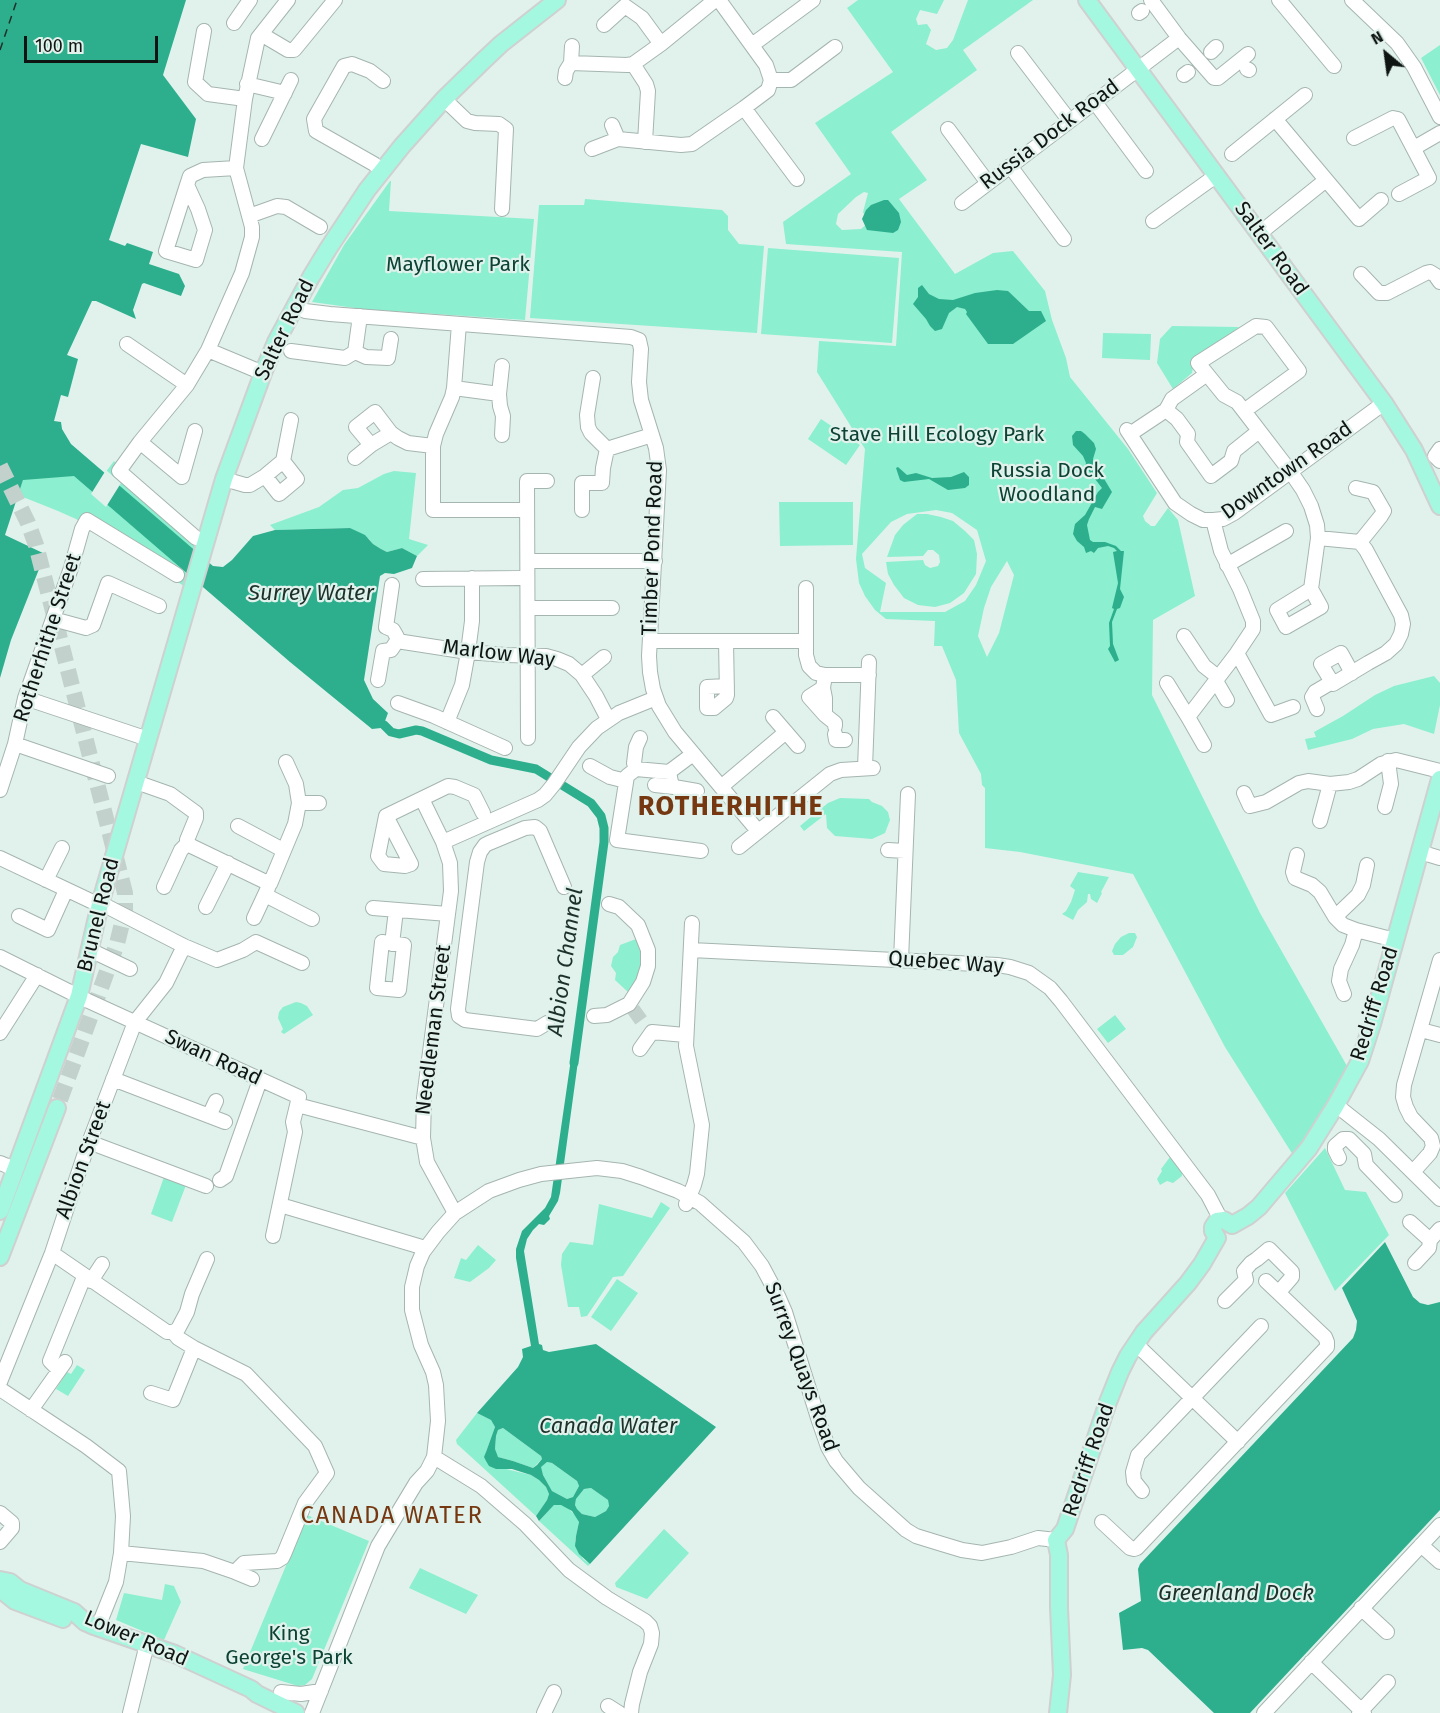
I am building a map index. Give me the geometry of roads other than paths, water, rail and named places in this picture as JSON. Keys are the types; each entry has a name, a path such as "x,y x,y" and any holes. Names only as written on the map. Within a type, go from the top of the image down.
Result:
{"main road":[{"name":"Salter Road","path":"148,739 185,610 202,536 262,373 295,305 328,249 382,170 444,99 501,44 557,0"},
{"name":"Salter Road","path":"1087,0 1384,403 1414,450 1440,506"},
{"name":"Brunel Road","path":"0,1210 7,1166 79,996 100,904 148,739"},
{"name":"Redriff Road","path":"1058,1713 1062,1658 1059,1555 1056,1540 1065,1529 1111,1394 1120,1372 1144,1332 1202,1264 1217,1238 1231,1236 1233,1229 1226,1222 1248,1216 1259,1207 1309,1148 1336,1105 1364,1049 1440,779"},
{"path":"0,1257 57,1108"},
{"name":"Lower Road","path":"4,1589 74,1612 91,1624 175,1654 251,1689"},
{"path":"251,1689 265,1686 281,1692 308,1713"},
{"path":"251,1689 296,1713"}],"street":[{"path":"234,23 250,0"},
{"path":"202,536 119,471 188,385 208,350 242,273 252,237 252,227 236,168 245,99 258,38 288,0"},
{"path":"261,34 288,50 294,50 335,0"},
{"path":"571,63 633,64 717,0 752,45 766,66 771,80 768,90 692,144 618,139 592,149"},
{"path":"752,45 813,0"},
{"path":"1352,0 1397,43 1414,67 1440,117"},
{"path":"1281,2 1334,66"},
{"path":"604,25 625,6 642,18 661,44"},
{"path":"1147,6 1214,78 1245,63"},
{"path":"204,31 195,82 208,94 245,99"},
{"name":"Russia Dock Road","path":"962,203 1179,38"},
{"path":"565,78 571,63 572,46"},
{"path":"771,80 791,80 835,47"},
{"path":"1018,53 1069,120"},
{"path":"382,81 370,71 352,64 344,66 314,119 316,131 382,170"},
{"path":"633,64 648,91 645,141"},
{"path":"262,139 291,80"},
{"path":"248,84 285,93"},
{"path":"1232,154 1305,95"},
{"path":"444,99 467,121 499,124 506,129 502,209"},
{"path":"1094,101 1146,171"},
{"path":"744,108 797,179"},
{"path":"1354,138 1393,118 1398,119 1429,178 1399,194"},
{"path":"1275,119 1359,219 1381,200"},
{"path":"612,125 618,139"},
{"path":"948,129 988,183"},
{"path":"1414,148 1440,134"},
{"path":"1010,166 1064,239"},
{"path":"196,260 166,251 190,176 203,170 236,168"},
{"path":"1154,221 1217,175"},
{"path":"1260,233 1326,180"},
{"path":"187,185 206,230 192,274"},
{"path":"249,216 277,206 286,207 320,227"},
{"path":"1361,274 1379,293 1387,293 1430,272 1438,279"},
{"name":"Timber Pond Road","path":"295,305 305,311 635,338 641,344 639,382 641,399 652,435 659,470 650,641 650,672 656,698 669,722 693,754 758,831"},
{"path":"355,352 360,316"},
{"path":"459,324 454,388 433,446 433,510 526,510"},
{"path":"1244,411 1299,371 1266,327 1256,326 1198,363 1224,394 1237,402 1303,490 1317,525 1318,538 1311,589"},
{"path":"355,352 366,357 388,358 391,339"},
{"path":"128,344 188,385"},
{"path":"208,350 262,373"},
{"path":"291,351 345,358 355,352"},
{"path":"502,366 499,394 503,416 502,435"},
{"path":"1207,374 1172,399 1166,410 1188,434 1186,442 1211,476 1231,461 1234,451 1259,430"},
{"path":"593,378 587,415 588,427 607,449"},
{"path":"454,388 499,394"},
{"name":"Downtown Road","path":"1166,410 1128,432 1175,503 1186,512 1203,520 1213,520 1222,519 1234,513 1384,403"},
{"path":"371,445 356,427 375,412 391,433 408,443 433,446"},
{"path":"224,479 250,486 265,476 282,461 291,420"},
{"path":"140,442 182,477 195,431"},
{"path":"355,458 391,433"},
{"path":"607,449 652,435"},
{"path":"582,510 582,483 602,483 607,449"},
{"path":"1440,449 1435,456 1440,461"},
{"path":"265,476 279,494 297,479 282,461"},
{"path":"528,738 527,481 547,481"},
{"path":"1356,488 1375,485 1383,511 1382,516 1360,542"},
{"name":"Rotherhithe Street","path":"0,790 15,744 25,698 87,520 177,575"},
{"path":"1188,717 1253,629 1253,621 1228,572 1213,520"},
{"path":"1228,572 1286,531"},
{"path":"1317,709 1312,697 1315,692 1386,653 1396,644 1401,634 1402,624 1397,606 1360,542 1318,538"},
{"path":"528,561 655,561"},
{"path":"447,722 462,685 468,652 472,621 472,578"},
{"path":"423,579 520,578"},
{"path":"53,619 86,628 93,625 108,583 159,606"},
{"path":"378,680 387,639 392,585"},
{"path":"806,588 807,663 824,682 825,715 835,723 839,733"},
{"path":"528,608 612,608"},
{"path":"1184,636 1204,666 1217,679 1227,700"},
{"name":"Marlow Way","path":"387,639 468,652 546,656 557,659 569,664 582,675 608,719"},
{"path":"650,641 805,641"},
{"path":"726,641 727,687"},
{"path":"1237,653 1255,673 1271,715 1293,707"},
{"path":"1332,682 1321,664 1341,653 1352,673"},
{"path":"582,675 604,657"},
{"path":"739,847 825,777 836,771 869,768 869,668 824,682"},
{"path":"1167,682 1204,745"},
{"path":"25,698 148,739"},
{"path":"443,842 529,805 547,793 591,733 608,719 656,698"},
{"path":"398,703 505,748"},
{"path":"773,717 798,746"},
{"path":"721,787 786,732"},
{"path":"636,769 634,764 636,747 640,738"},
{"path":"15,744 108,776"},
{"path":"693,754 669,772 636,769 627,776 617,840 701,851"},
{"path":"1384,807 1392,784 1388,761"},
{"path":"1244,793 1250,806 1266,802 1308,781 1330,784 1349,782 1388,761 1404,761 1440,771"},
{"path":"255,918 295,824 299,803 296,784 286,762"},
{"path":"590,766 610,777 626,780"},
{"path":"669,772 674,787"},
{"path":"136,782 170,794 194,811 196,818 187,844 181,850 164,887"},
{"path":"1320,821 1330,784"},
{"path":"655,785 697,791"},
{"path":"386,816 447,786 474,795 483,813"},
{"path":"901,960 908,882 905,851 908,794"},
{"name":"Needleman Street","path":"422,799 443,842 450,863 451,891 424,1098 423,1138 428,1162 455,1213"},
{"path":"299,803 319,803"},
{"path":"499,818 507,836"},
{"path":"238,826 283,850"},
{"path":"547,1023 537,1029 462,1019 459,1016 462,977 480,852 485,845 531,826 538,828 564,887"},
{"path":"187,844 228,863 312,919"},
{"path":"46,880 62,848"},
{"path":"888,850 905,851"},
{"path":"1420,852 1440,858"},
{"path":"1297,855 1293,872 1295,878 1312,885 1320,892 1343,925 1395,940"},
{"path":"0,858 217,960 243,950 256,942 302,963"},
{"path":"206,907 228,863"},
{"path":"1335,916 1361,891 1368,865"},
{"path":"19,916 48,930 66,890"},
{"path":"594,1016 607,1015 631,1006 648,966 648,951 638,925 619,907 609,904"},
{"path":"373,908 448,914"},
{"path":"392,944 396,910"},
{"path":"683,1198 694,1185 702,1125 685,1035 692,923"},
{"path":"1344,994 1339,981 1341,969 1356,930"},
{"name":"Albion Street","path":"0,1382 52,1253 89,1142 135,1022 166,983 184,946"},
{"path":"90,950 130,969"},
{"name":"Quebec Way","path":"691,950 1004,966 1019,969 1040,979 1061,1001 1226,1222"},
{"name":"Swan Road","path":"0,957 299,1098 293,1122 295,1132 273,1236"},
{"path":"1413,1172 1430,1153 1433,1146 1431,1138 1411,1117 1402,1096 1421,1030 1436,994 1440,960"},
{"path":"440,974 462,977"},
{"path":"0,1033 37,975"},
{"path":"640,1049 648,1027 685,1035"},
{"path":"1421,1030 1440,1035"},
{"path":"113,1079 234,1127"},
{"path":"220,1180 226,1176 234,1127 260,1080"},
{"path":"209,1116 216,1101"},
{"path":"1336,1105 1379,1139 1440,1199"},
{"path":"305,1107 423,1138"},
{"path":"1339,1158 1335,1146 1343,1139 1348,1139 1364,1154 1366,1165 1395,1195"},
{"path":"1364,1154 1379,1139"},
{"path":"89,1142 206,1186"},
{"name":"Surrey Quays Road","path":"435,1457 438,1421 436,1385 421,1345 412,1310 414,1277 425,1248 455,1213 489,1191 542,1174 581,1170 628,1179 700,1203 744,1242 758,1259 785,1312 828,1447 846,1475 901,1526 916,1536 962,1550 982,1553 994,1552 1038,1538 1056,1540"},
{"path":"287,1207 425,1248"},
{"path":"1410,1222 1430,1240"},
{"path":"1415,1263 1429,1248 1430,1240 1440,1229"},
{"path":"1225,1301 1246,1280 1244,1271 1269,1249 1292,1272 1292,1277 1279,1293"},
{"path":"52,1253 167,1332 246,1374 315,1446 327,1473 305,1503 282,1558 273,1562 244,1563 235,1572"},
{"path":"151,1393 173,1400 183,1340 178,1329 187,1312 207,1259"},
{"path":"31,1410 62,1366 50,1361 88,1279 102,1264"},
{"path":"1102,1522 1130,1548 1137,1548 1327,1347 1328,1342 1325,1337 1266,1281"},
{"path":"1142,1491 1134,1481 1133,1472 1138,1455 1261,1326"},
{"path":"1136,1344 1238,1442"},
{"path":"0,1389 86,1446 119,1471 123,1516 121,1553 116,1582 91,1624"},
{"path":"312,1713 378,1546 416,1483 427,1471 435,1457 481,1486 525,1524 569,1570 650,1626 651,1644 640,1672 631,1713"},
{"path":"0,1513 12,1523 12,1528 0,1542"},
{"path":"1264,1713 1440,1525"},
{"path":"1422,1545 1440,1562"},
{"path":"121,1553 203,1561 252,1579"},
{"path":"1361,1608 1387,1632"},
{"path":"130,1713 147,1644"},
{"path":"1311,1662 1361,1712 1388,1682"},
{"path":"281,1692 301,1694 321,1691"},
{"path":"544,1713 554,1692"}],"water":[{"name":"Surrey Water","path":"0,0 186,0 163,75 196,119 188,157 141,144 109,240 125,246 127,243 153,252 149,264 179,274 185,286 181,296 142,284 133,310 136,319 92,301 67,355 78,359 68,397 61,395 54,421 61,422 62,429 71,444 213,566 223,567 253,536 275,530 350,528 365,535 373,544 387,552 402,548 417,556 412,568 380,576 364,680 373,699 388,713 386,723 381,728 372,729 290,662 74,476 23,480 5,535 45,554 11,640 0,678"},
{"path":"888,200 899,213 901,222 898,230 893,233 867,230 862,219 866,210 871,205"},
{"path":"922,285 929,294 939,299 953,300 975,293 1008,291 1029,311 1041,311 1046,321 1013,344 988,344 966,314 965,309 957,307 949,313 942,329 935,331 913,304 918,297 918,288"},
{"path":"1076,431 1081,431 1094,443 1096,449 1094,465 1112,492 1102,509 1095,507 1089,519 1087,525 1090,540 1105,542 1124,551 1120,589 1124,597 1112,622 1113,644 1119,660 1115,662 1108,649 1110,646 1109,623 1114,609 1112,608 1118,583 1113,552 1117,551 1108,546 1098,548 1094,553 1091,551 1086,553 1073,534 1075,524 1085,515 1102,488 1085,466 1083,456 1073,445 1072,436"},
{"path":"898,467 907,475 916,473 932,478 951,477 964,472 969,477 969,485 965,488 948,490 929,479 904,482 900,480 896,468"},
{"name":"Canada Water","path":"572,1052 579,1054 560,1193 549,1216 550,1219 533,1230 527,1239 524,1251 539,1344 542,1345 543,1350 549,1352 596,1344 716,1427 590,1564 579,1554 575,1546 579,1522 572,1511 561,1505 554,1505 539,1521 536,1516 549,1494 546,1487 531,1475 512,1469 496,1469 489,1466 484,1457 495,1427 491,1420 477,1413 518,1367 523,1357 522,1349 531,1346 516,1249 522,1231 545,1208 551,1197","holes":["503,1428 541,1456 542,1459 537,1465 533,1468 498,1457 495,1449 496,1436 498,1430","547,1462 552,1463 577,1481 579,1486 573,1497 567,1499 552,1491 541,1467","591,1488 608,1500 609,1506 606,1511 595,1517 582,1514 575,1505 576,1499 584,1489"]},
{"name":"Greenland Dock","path":"1385,1242 1413,1297 1420,1303 1428,1305 1440,1302 1440,1510 1250,1713 1214,1713 1148,1650 1142,1648 1123,1650 1119,1613 1141,1601 1138,1569 1140,1564 1353,1338 1357,1321 1342,1288"}],"waterway":[{"name":"Albion Channel","path":"384,725 391,732 399,734 422,731 491,760 536,769 591,803 601,816 604,842 574,1063"}],"tunnel":[{"path":"0,466 28,523 36,545 125,893 125,911 117,944 57,1108"},
{"path":"633,1009 643,1023"}],"district":[{"name":"ROTHERHITHE","path":"731,807"},
{"name":"CANADA WATER","path":"392,1516"}],"park label":[{"name":"Mayflower Park","path":"458,265"},
{"name":"Stave Hill Ecology Park","path":"937,435"},
{"name":"Russia Dock Woodland","path":"1047,483"},
{"name":"King George's Park","path":"289,1646"}]}
